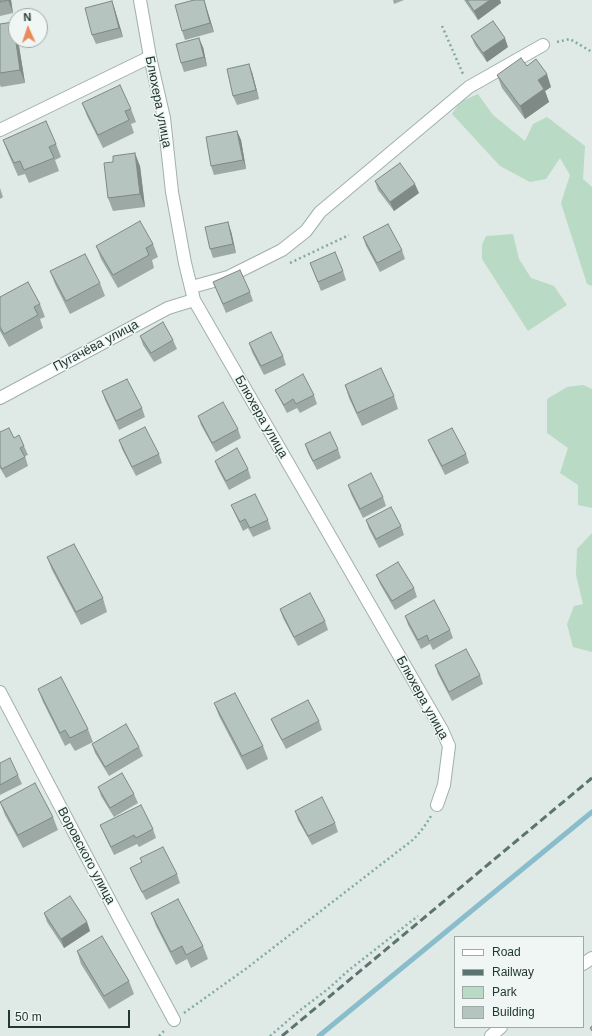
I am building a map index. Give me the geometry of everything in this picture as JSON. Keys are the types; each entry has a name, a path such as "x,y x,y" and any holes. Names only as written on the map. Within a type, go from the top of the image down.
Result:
{"street":[{"name":"Блюхера улица","path":"140,0 150,57 164,118 172,192 185,263 194,300 442,730 449,746 444,785 437,805"},
{"path":"192,287 228,277 282,250 306,231 320,212 469,87 544,45"},
{"path":"0,130 150,57"},
{"name":"Пугачёва улица","path":"0,398 168,308 194,300"},
{"name":"Воровского улица","path":"0,692 174,1020"},
{"path":"491,1036 500,1028"}],"path":[{"path":"442,26 469,87"},
{"path":"544,45 570,39 592,52"},
{"path":"159,1036 174,1020 247,968 414,839 424,827 437,805"},
{"path":"270,1036 349,970 418,916"}],"green space":[{"path":"478,94 493,115 525,141 533,124 547,117 585,146 583,179 592,187 592,286 587,284 561,203 570,175 560,158 546,179 530,182 500,166 452,114 460,102"},
{"path":"513,234 519,259 531,278 554,286 567,305 528,331 482,259 482,245 486,236"},
{"path":"583,385 592,389 592,508 578,505 578,485 560,473 568,448 547,433 547,399 567,387"},
{"path":"592,533 592,652 573,647 567,624 574,606 583,604 576,575 577,549"}],"building":[{"path":"194,0 204,0 210,23 182,31 175,5"},
{"path":"467,0 490,0 474,11"},
{"path":"112,1 119,28 92,35 85,8"},
{"path":"493,21 505,38 483,53 471,36"},
{"path":"8,23 8,48 17,48 20,70 0,73 0,24"},
{"path":"199,38 204,57 181,63 176,44"},
{"path":"521,58 527,66 536,59 547,74 538,80 544,89 520,106 497,75"},
{"path":"249,64 256,90 233,96 227,69"},
{"path":"120,85 131,109 125,111 129,120 98,135 82,103"},
{"path":"46,121 56,144 49,147 54,158 24,170 20,161 14,163 3,140"},
{"path":"237,131 243,160 211,166 206,137"},
{"path":"135,153 140,194 108,198 104,163 113,162 113,156"},
{"path":"400,163 415,184 390,202 375,181"},
{"path":"140,221 153,244 146,248 149,255 113,275 96,246"},
{"path":"228,222 233,244 210,249 205,227"},
{"path":"388,224 402,250 377,263 363,237"},
{"path":"335,252 343,271 318,282 310,263"},
{"path":"85,254 100,283 66,301 50,271"},
{"path":"240,270 250,292 223,304 213,282"},
{"path":"28,282 40,304 34,307 38,315 4,334 0,327 0,297"},
{"path":"163,322 173,340 151,353 140,336"},
{"path":"271,332 283,356 261,366 249,343"},
{"path":"381,368 394,396 357,413 345,385"},
{"path":"303,374 314,395 296,404 293,399 284,405 275,390"},
{"path":"127,379 142,408 116,421 102,391"},
{"path":"223,402 238,429 212,443 198,416"},
{"path":"145,427 159,454 132,467 119,440"},
{"path":"9,428 14,438 19,435 24,446 20,448 25,457 2,469 0,465 0,432"},
{"path":"452,428 466,454 442,466 428,440"},
{"path":"330,432 338,449 313,461 305,444"},
{"path":"237,448 248,469 226,481 215,461"},
{"path":"371,473 383,497 360,509 348,485"},
{"path":"255,494 268,520 250,528 245,519 240,522 231,505"},
{"path":"391,507 401,526 376,539 366,520"},
{"path":"74,544 103,598 76,612 47,557"},
{"path":"398,562 414,588 392,601 376,575"},
{"path":"310,593 325,621 294,637 280,609"},
{"path":"434,600 450,630 429,641 427,635 418,640 405,616"},
{"path":"466,649 480,675 449,692 435,665"},
{"path":"61,677 88,729 70,738 65,730 60,733 38,689"},
{"path":"235,693 263,746 242,756 214,703"},
{"path":"308,700 319,721 282,740 271,719"},
{"path":"126,724 139,747 105,767 92,744"},
{"path":"10,758 18,775 0,785 0,763"},
{"path":"122,773 134,794 110,808 98,787"},
{"path":"35,783 53,817 18,835 0,802"},
{"path":"322,797 335,823 308,836 295,811"},
{"path":"141,805 153,829 136,838 134,835 111,847 100,825"},
{"path":"163,847 177,874 142,892 130,868 142,862 140,858"},
{"path":"70,896 87,922 61,939 44,913"},
{"path":"178,899 203,946 186,955 182,946 171,952 151,913"},
{"path":"102,936 129,981 104,996 77,951"}],"waterway":[{"path":"319,1036 592,812"}],"railway":[{"path":"282,1036 592,778"}]}
